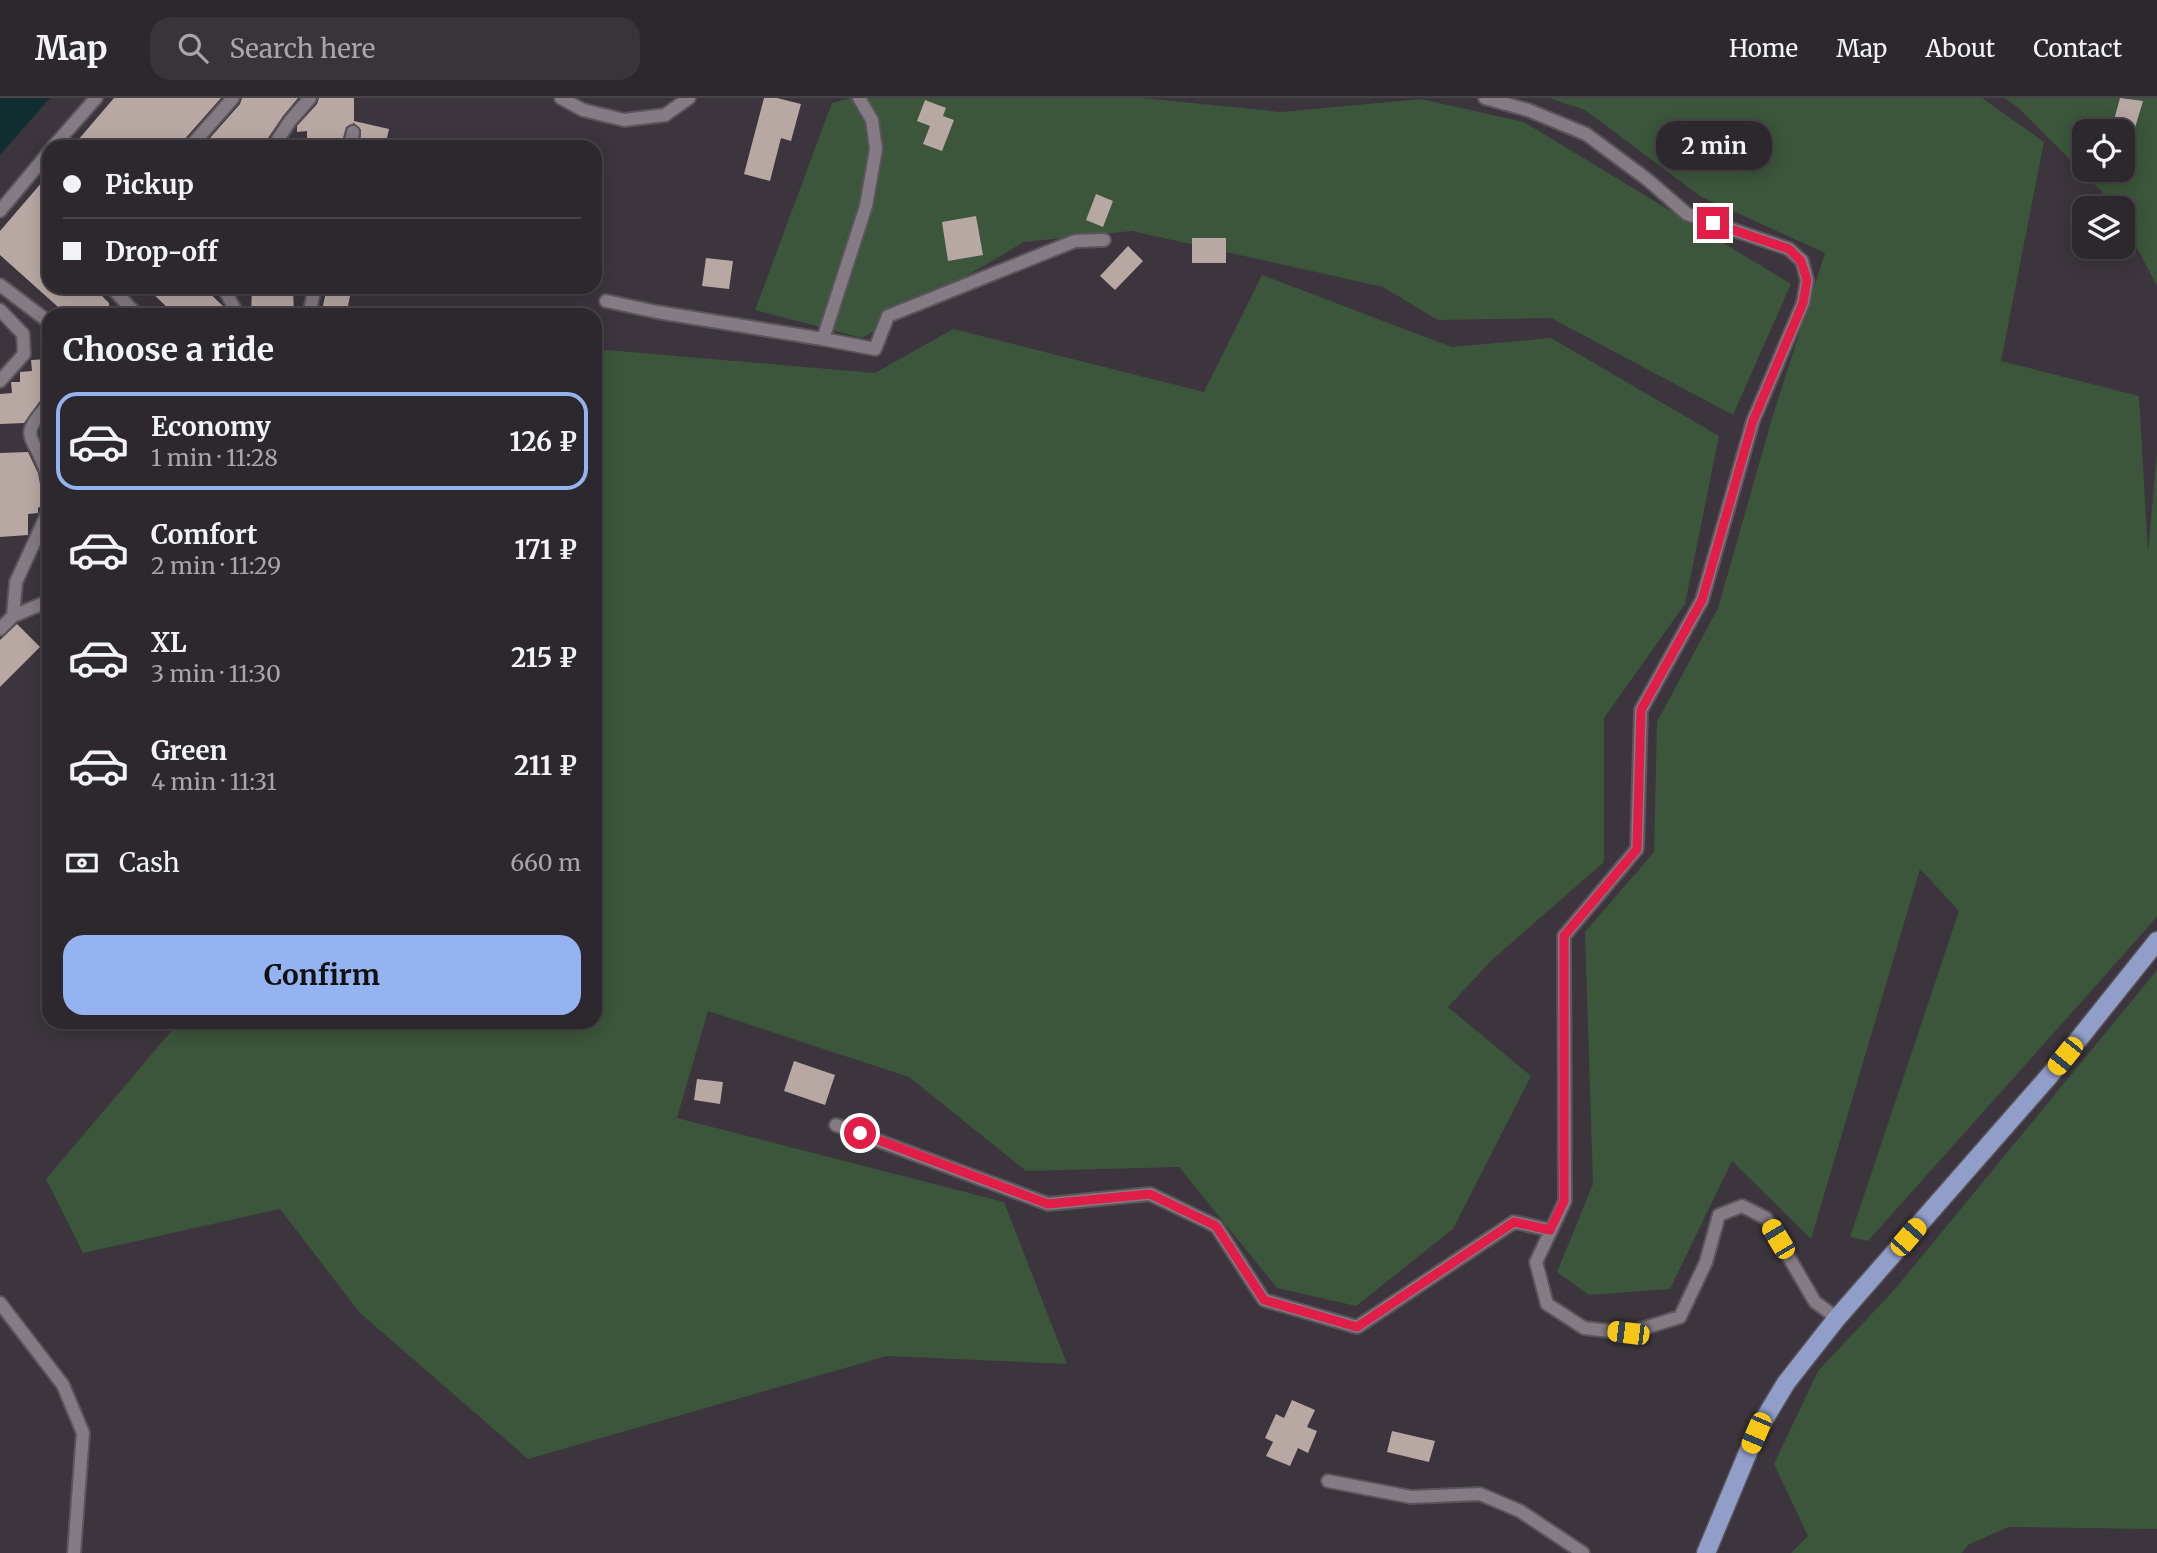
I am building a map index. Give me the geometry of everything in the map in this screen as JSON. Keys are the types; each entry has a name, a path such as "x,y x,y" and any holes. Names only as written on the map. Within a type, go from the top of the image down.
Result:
{"main road":[{"path":"1706,1553 1756,1433 1786,1383 1837,1318 2050,1075 2157,942"}],"lane":[{"path":"59,140 96,98"},
{"path":"196,140 233,98"},
{"path":"278,140 310,98"},
{"path":"562,98 583,110 624,120 665,115 689,98"},
{"path":"823,339 866,206 876,149 872,120 859,98"},
{"path":"1485,98 1528,110 1586,134 1648,180 1687,214 1789,249 1801,261 1807,280 1803,303 1753,421 1702,600 1641,710 1637,849 1564,936 1564,1201 1536,1262 1547,1304 1584,1328 1628,1333 1680,1317 1706,1262 1719,1215 1742,1206 1766,1218 1815,1302 1837,1318"},
{"path":"351,140 353,132"},
{"path":"0,211 42,160"},
{"path":"606,301 657,313 875,349 888,316 1074,241 1104,240"},
{"path":"0,285 42,317"},
{"path":"118,294 130,308"},
{"path":"0,310 23,334 24,354 0,382"},
{"path":"42,412 32,423 30,440 42,461"},
{"path":"13,616 16,582 42,525"},
{"path":"0,629 13,616 42,604"},
{"path":"836,1125 1048,1204 1150,1194 1216,1226 1264,1300 1357,1327 1514,1222 1550,1230"},
{"path":"0,1303 64,1385 83,1433 74,1553"},
{"path":"1328,1481 1411,1497 1480,1494 1520,1511 1583,1553"}],"green space":[{"path":"850,98 1143,98 1281,112 1421,99 1524,122 1791,284 1733,415 1551,318 1438,320 1383,287 1132,231 1024,242 862,338 755,310 832,103"},
{"path":"1549,98 1982,98 2044,142 2001,361 2139,396 2148,553 2157,452 2157,917 1868,1241 1850,1237 1959,911 1920,869 1811,1239 1732,1161 1670,1289 1589,1295 1557,1272 1593,1184 1585,932 1654,852 1657,722 1718,608 1773,415 1825,253 1700,196 1585,110"},
{"path":"2005,98 2157,98 2157,286 2135,244 2135,196 2106,196 2092,182 2135,182 2135,119 2072,119 2072,162 2020,109"},
{"path":"1262,275 1452,347 1551,338 1719,436 1685,604 1604,718 1604,862 1493,959 1448,1007 1531,1076 1453,1229 1356,1306 1277,1288 1179,1167 1026,1171 909,1077 708,1011 677,1118 1004,1202 1067,1364 887,1356 528,1459 360,1313 280,1209 83,1253 46,1179 173,1029 602,1029 602,350 875,373 953,329 1204,392"},
{"path":"2157,970 2157,1529 2008,1527 1968,1545 1962,1553 1791,1553 1808,1536 1774,1464 1818,1371 1895,1289"}],"shaded area":[{"path":"0,98 50,98 0,155"}],"building":[{"path":"114,98 221,98 184,140 78,140"},
{"path":"242,98 298,98 267,140 208,140 240,104"},
{"path":"319,98 354,98 354,121 389,129 387,140 360,140 361,130 354,123 346,127 343,140 307,140 307,131 297,132 297,126 317,104"},
{"path":"764,98 801,104 791,141 781,138 770,181 744,174"},
{"path":"2120,98 2143,101 2135,128 2135,119 2114,119"},
{"path":"925,100 946,108 943,116 954,120 942,151 923,144 930,126 917,121"},
{"path":"42,182 42,293 0,255 0,231"},
{"path":"1096,194 1113,201 1103,227 1086,220"},
{"path":"976,216 983,255 948,261 942,222"},
{"path":"1192,238 1226,238 1226,263 1192,263"},
{"path":"1128,246 1143,261 1115,290 1100,276"},
{"path":"706,258 733,261 729,289 702,286"},
{"path":"44,294 100,294 109,303 109,308 59,308"},
{"path":"153,294 210,294 224,308 168,308"},
{"path":"252,294 293,294 294,308 251,308"},
{"path":"326,294 350,294 348,308 322,308"},
{"path":"42,359 42,398 24,423 0,424 0,394 12,393 11,382 20,382 20,372 32,371 31,360"},
{"path":"28,452 38,473 42,505 38,508 38,513 28,514 28,535 0,537 0,453"},
{"path":"17,624 40,647 0,687 0,640"},
{"path":"794,1061 835,1075 825,1105 784,1091"},
{"path":"697,1079 723,1082 720,1104 694,1100"},
{"path":"1292,1400 1315,1410 1307,1427 1317,1431 1308,1453 1298,1448 1290,1466 1266,1456 1273,1442 1265,1438 1276,1414 1284,1418"},
{"path":"1392,1431 1435,1441 1429,1462 1387,1452"}],"route":[{"path":"860,1133 1048,1204 1150,1194 1216,1226 1264,1300 1357,1327 1514,1222 1550,1230 1564,1201 1564,936 1637,849 1641,710 1702,600 1753,421 1803,303 1807,280 1801,261 1789,249 1713,223"}]}
